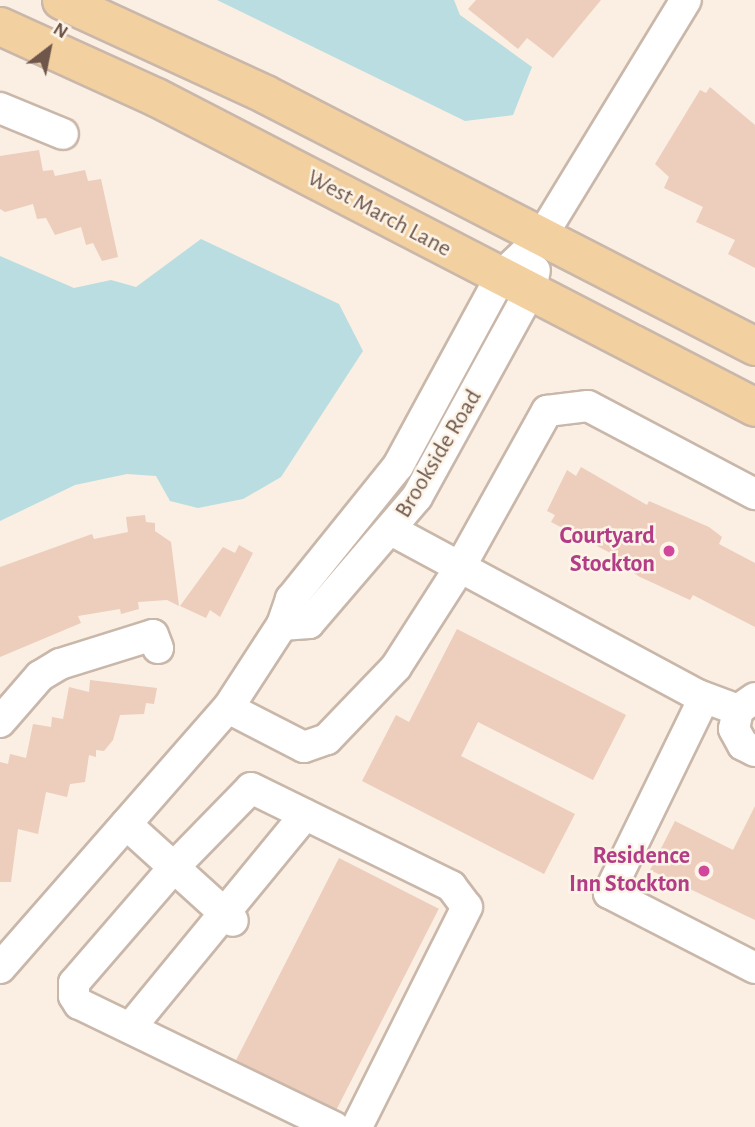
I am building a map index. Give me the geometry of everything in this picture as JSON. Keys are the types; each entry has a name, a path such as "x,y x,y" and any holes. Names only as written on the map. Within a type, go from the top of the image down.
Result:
{"main road":[{"path":"61,0 265,94 540,239 755,346"},
{"name":"West March Lane","path":"0,26 156,97 755,407"}],"street":[{"name":"Brookside Road","path":"0,968 228,708 282,625 291,599 398,466 516,283 685,0"},
{"path":"0,108 63,134"},
{"name":"Brookside Road","path":"282,625 309,623 393,531 447,445 516,283"},
{"path":"228,708 304,747 327,739 396,667 459,569 547,411 588,406 755,494"},
{"path":"393,531 459,569 704,698 746,704 737,737 755,751"},
{"path":"0,722 40,676 60,664 153,635 158,648"},
{"path":"704,698 609,893 755,968"},
{"path":"334,1127 79,1004 74,983 174,867 251,788 451,886 467,908 357,1127"},
{"path":"130,1028 229,917 306,815"},
{"path":"126,824 229,917"}],"water":[{"path":"217,0 454,0 460,15 532,67 513,115 465,121"},
{"path":"201,239 339,304 363,351 281,477 243,499 198,508 170,501 156,476 127,474 75,485 0,521 0,256 74,288 111,280 136,287"}],"building":[{"path":"476,0 601,0 553,58 527,38 518,49 468,9"},
{"path":"710,87 755,125 755,268 728,254 735,240 696,222 703,207 664,188 669,177 655,164 700,90 706,93"},
{"path":"39,150 43,171 53,170 55,176 85,170 88,181 101,179 118,257 102,261 93,243 86,245 81,227 55,235 46,218 37,219 33,204 5,212 0,209 0,156"},
{"name":"Courtyard Stockton","path":"581,467 647,505 649,501 709,527 722,537 719,544 755,563 755,627 693,595 690,600 640,577 618,563 620,558 551,522 555,515 547,511 567,470 576,476"},
{"path":"145,515 146,522 155,523 155,531 171,542 179,606 167,600 138,602 139,609 121,614 120,609 78,616 81,623 0,657 0,567 92,534 94,539 128,532 126,517"},
{"path":"239,545 253,553 220,617 210,610 206,618 180,606 223,547 235,553"},
{"path":"457,629 626,715 593,780 478,722 461,756 575,814 544,874 362,781 396,715 409,722"},
{"path":"90,680 157,688 154,704 146,703 144,714 120,715 113,740 104,751 96,750 96,757 89,755 85,782 70,784 67,797 46,792 38,834 18,829 11,882 0,882 0,762 8,764 10,754 26,758 33,724 51,727 52,717 63,719 69,687 89,692"},
{"name":"Residence Inn Stockton","path":"755,806 755,920 650,870 675,821 733,850"},
{"path":"339,858 439,909 336,1111 236,1060"}],"place":[{"name":"Courtyard Stockton","path":"669,551"},
{"name":"Residence Inn Stockton","path":"704,871"}]}
